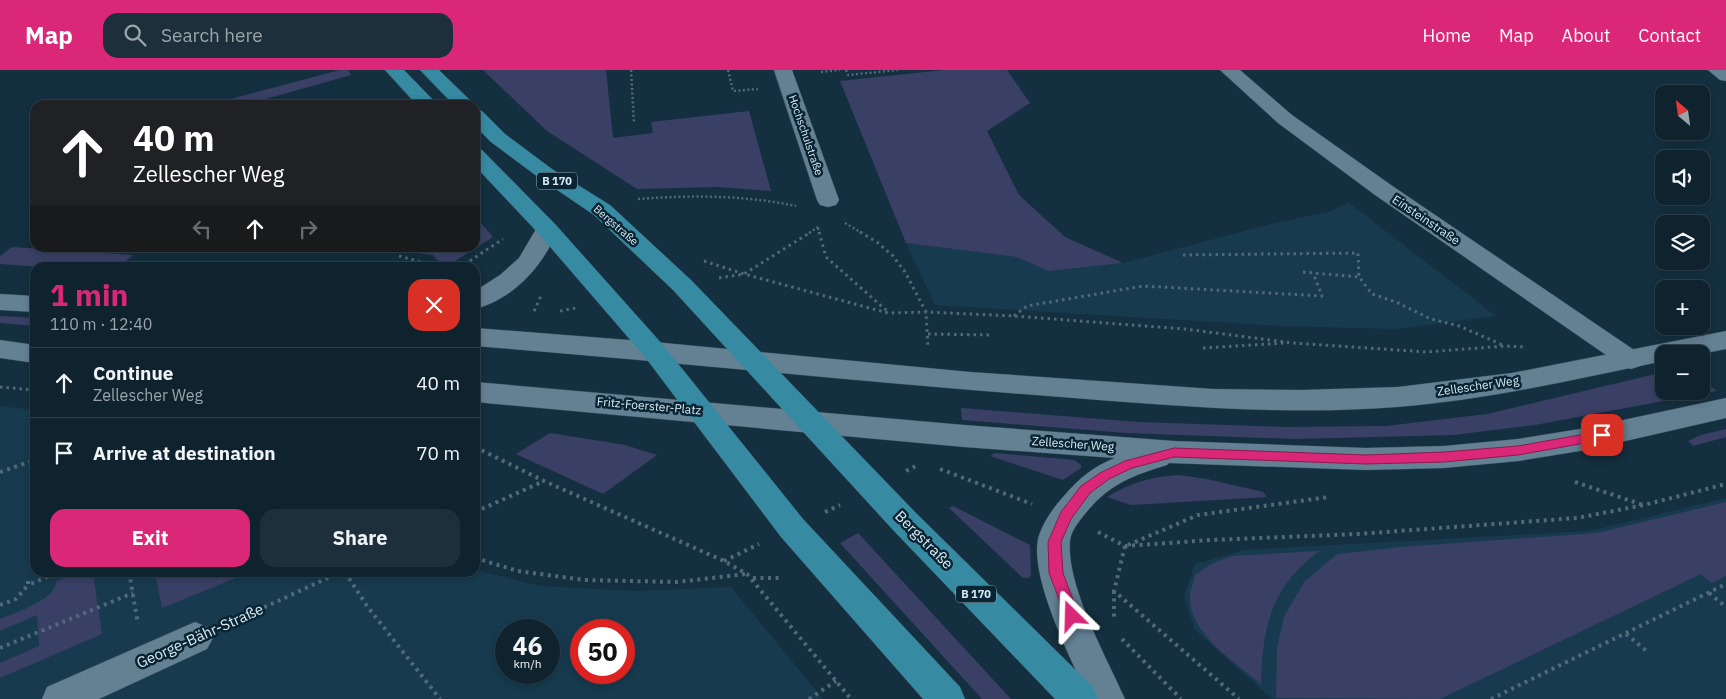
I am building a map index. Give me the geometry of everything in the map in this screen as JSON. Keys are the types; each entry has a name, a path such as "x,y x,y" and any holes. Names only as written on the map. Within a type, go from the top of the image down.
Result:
{"main road":[{"path":"394,70 423,100"},
{"path":"429,70 460,100"},
{"name":"Einsteinstraße","path":"1229,70 1252,92 1300,130 1383,190 1631,360"},
{"path":"1717,70 1726,76"},
{"name":"Hochschulstraße","path":"786,78 828,200"},
{"name":"Bergstraße","path":"480,120 498,138 545,173 602,210 682,286 755,360"},
{"path":"480,159 547,229 654,351 792,528 947,699"},
{"path":"480,299 491,294 515,276 534,256 542,243 547,229"},
{"path":"0,302 30,304"},
{"path":"480,337 755,360"},
{"name":"Zellescher Weg","path":"755,360 926,377 1213,399 1302,400 1398,397 1512,382 1726,340"},
{"path":"0,349 30,353"},
{"name":"B 170","path":"755,360 811,423"},
{"name":"Fritz-Foerster-Platz","path":"480,392 699,410 811,423 924,432"},
{"name":"Zellescher Weg","path":"924,432 1174,452 1366,459 1444,457 1518,450 1586,439 1726,408"},
{"name":"Bergstraße","path":"811,423 1080,699"},
{"path":"1107,699 1056,573 1054,542 1065,516 1086,490 1104,476 1129,464 1174,452"},
{"name":"George-Bähr-Straße","path":"60,699 195,638"}],"path":[{"path":"631,70 634,123"},
{"path":"728,70 733,91 786,78"},
{"path":"821,72 840,70"},
{"path":"846,70 848,75 898,70"},
{"path":"638,199 668,196 725,196 777,202 801,208"},
{"path":"820,221 818,228 826,258 888,313"},
{"path":"841,222 877,242 893,256 916,290 926,312 928,334 992,335"},
{"path":"722,278 744,274 818,228"},
{"path":"468,262 503,239"},
{"path":"1182,255 1358,253 1359,276 1372,294 1396,302 1431,319 1459,326 1505,346"},
{"path":"399,256 420,262"},
{"path":"1303,272 1359,276"},
{"path":"1014,316 1027,306 1143,286 1322,296 1313,273"},
{"path":"744,274 888,313 926,312 1014,316 1185,329 1293,343 1427,352 1505,346 1532,348"},
{"path":"1203,348 1293,343"},
{"path":"0,387 30,390"},
{"path":"480,449 544,481 724,562 752,578 851,699"},
{"path":"0,472 30,462"},
{"path":"933,466 1065,516 1125,546 1211,540 1358,534 1576,518 1644,505 1726,484"},
{"path":"480,510 544,481"},
{"path":"1575,482 1644,505"},
{"path":"1125,546 1198,515 1329,497"},
{"path":"1114,630 1114,591 1125,546"},
{"path":"724,562 748,550"},
{"path":"480,560 518,571 585,580 677,582 746,574"},
{"path":"0,605 16,599 28,583 42,577"},
{"path":"130,577 143,662"},
{"name":"George-Bähr-Straße","path":"195,638 332,577"},
{"path":"346,577 362,601 419,670 440,699"},
{"path":"752,578 782,578"},
{"path":"1492,699 1726,584"},
{"path":"1114,591 1239,699"},
{"path":"0,648 133,593"},
{"path":"1709,593 1726,607"},
{"path":"1626,634 1649,654"},
{"path":"1120,636 1181,699"},
{"path":"809,699 836,681"}],"shaded area":[{"path":"340,70 348,70 351,75 262,100 227,100"},
{"path":"483,70 606,70 613,138 653,133 651,122 749,111 771,191 718,187 637,189 547,131"},
{"path":"944,70 1007,70 1030,103 987,131 1019,195 1065,237 1123,263 1049,271 1016,257 906,243 840,81"},
{"path":"1348,202 1496,316 1396,329 1280,326 935,305 906,243 1016,257 1050,271 1123,263 1275,223 1332,211"},
{"path":"480,222 493,237 480,245"},
{"path":"12,247 30,248 30,252 88,252 133,255 125,262 30,262 30,266 0,264 0,256"},
{"path":"409,252 469,252 454,262 437,260 433,255"},
{"path":"0,316 30,318 30,326 0,323"},
{"path":"1655,374 1655,400 1669,400 1535,425 1454,435 1295,439 1126,433 962,420 961,408 1138,422 1285,427 1386,426 1487,414"},
{"path":"1710,386 1717,391 1710,392"},
{"path":"0,406 30,409 30,577 480,577 480,571 540,586 637,591 731,587 823,699 0,699"},
{"path":"1726,429 1726,437 1693,446 1688,441 1701,435"},
{"path":"550,433 625,445 657,455 603,494 516,454"},
{"path":"995,453 1074,460 1081,465 1081,468 1063,480 990,456"},
{"path":"1179,475 1207,479 1263,492 1267,497 1131,505 1107,497 1142,481"},
{"path":"1726,498 1726,699 1272,699 1195,630 1184,597 1195,564 1244,550 1589,531"},
{"path":"1726,502 1726,576 1712,583 1701,574 1440,699 1276,698 1277,648 1284,617 1304,582 1337,554 1401,547 1597,533"},
{"path":"953,506 1030,545 1031,574 1029,578 1023,578 949,508"},
{"path":"858,533 1011,699 982,699 840,543"},
{"path":"1319,551 1303,564 1290,579 1280,593 1273,609 1267,626 1264,644 1261,684 1226,656 1204,634 1196,621 1191,608 1190,594 1195,575 1211,564 1231,556"},
{"path":"66,577 94,577 102,634 0,678 0,663 39,646 37,615 0,631 0,619 43,599 55,588 56,581"},
{"path":"156,577 238,577 162,608"}],"route":[{"path":"1072,616 1056,573 1054,542 1065,516 1086,490 1104,476 1129,464 1174,452 1266,457 1366,459 1444,457 1518,450 1602,435"}]}
